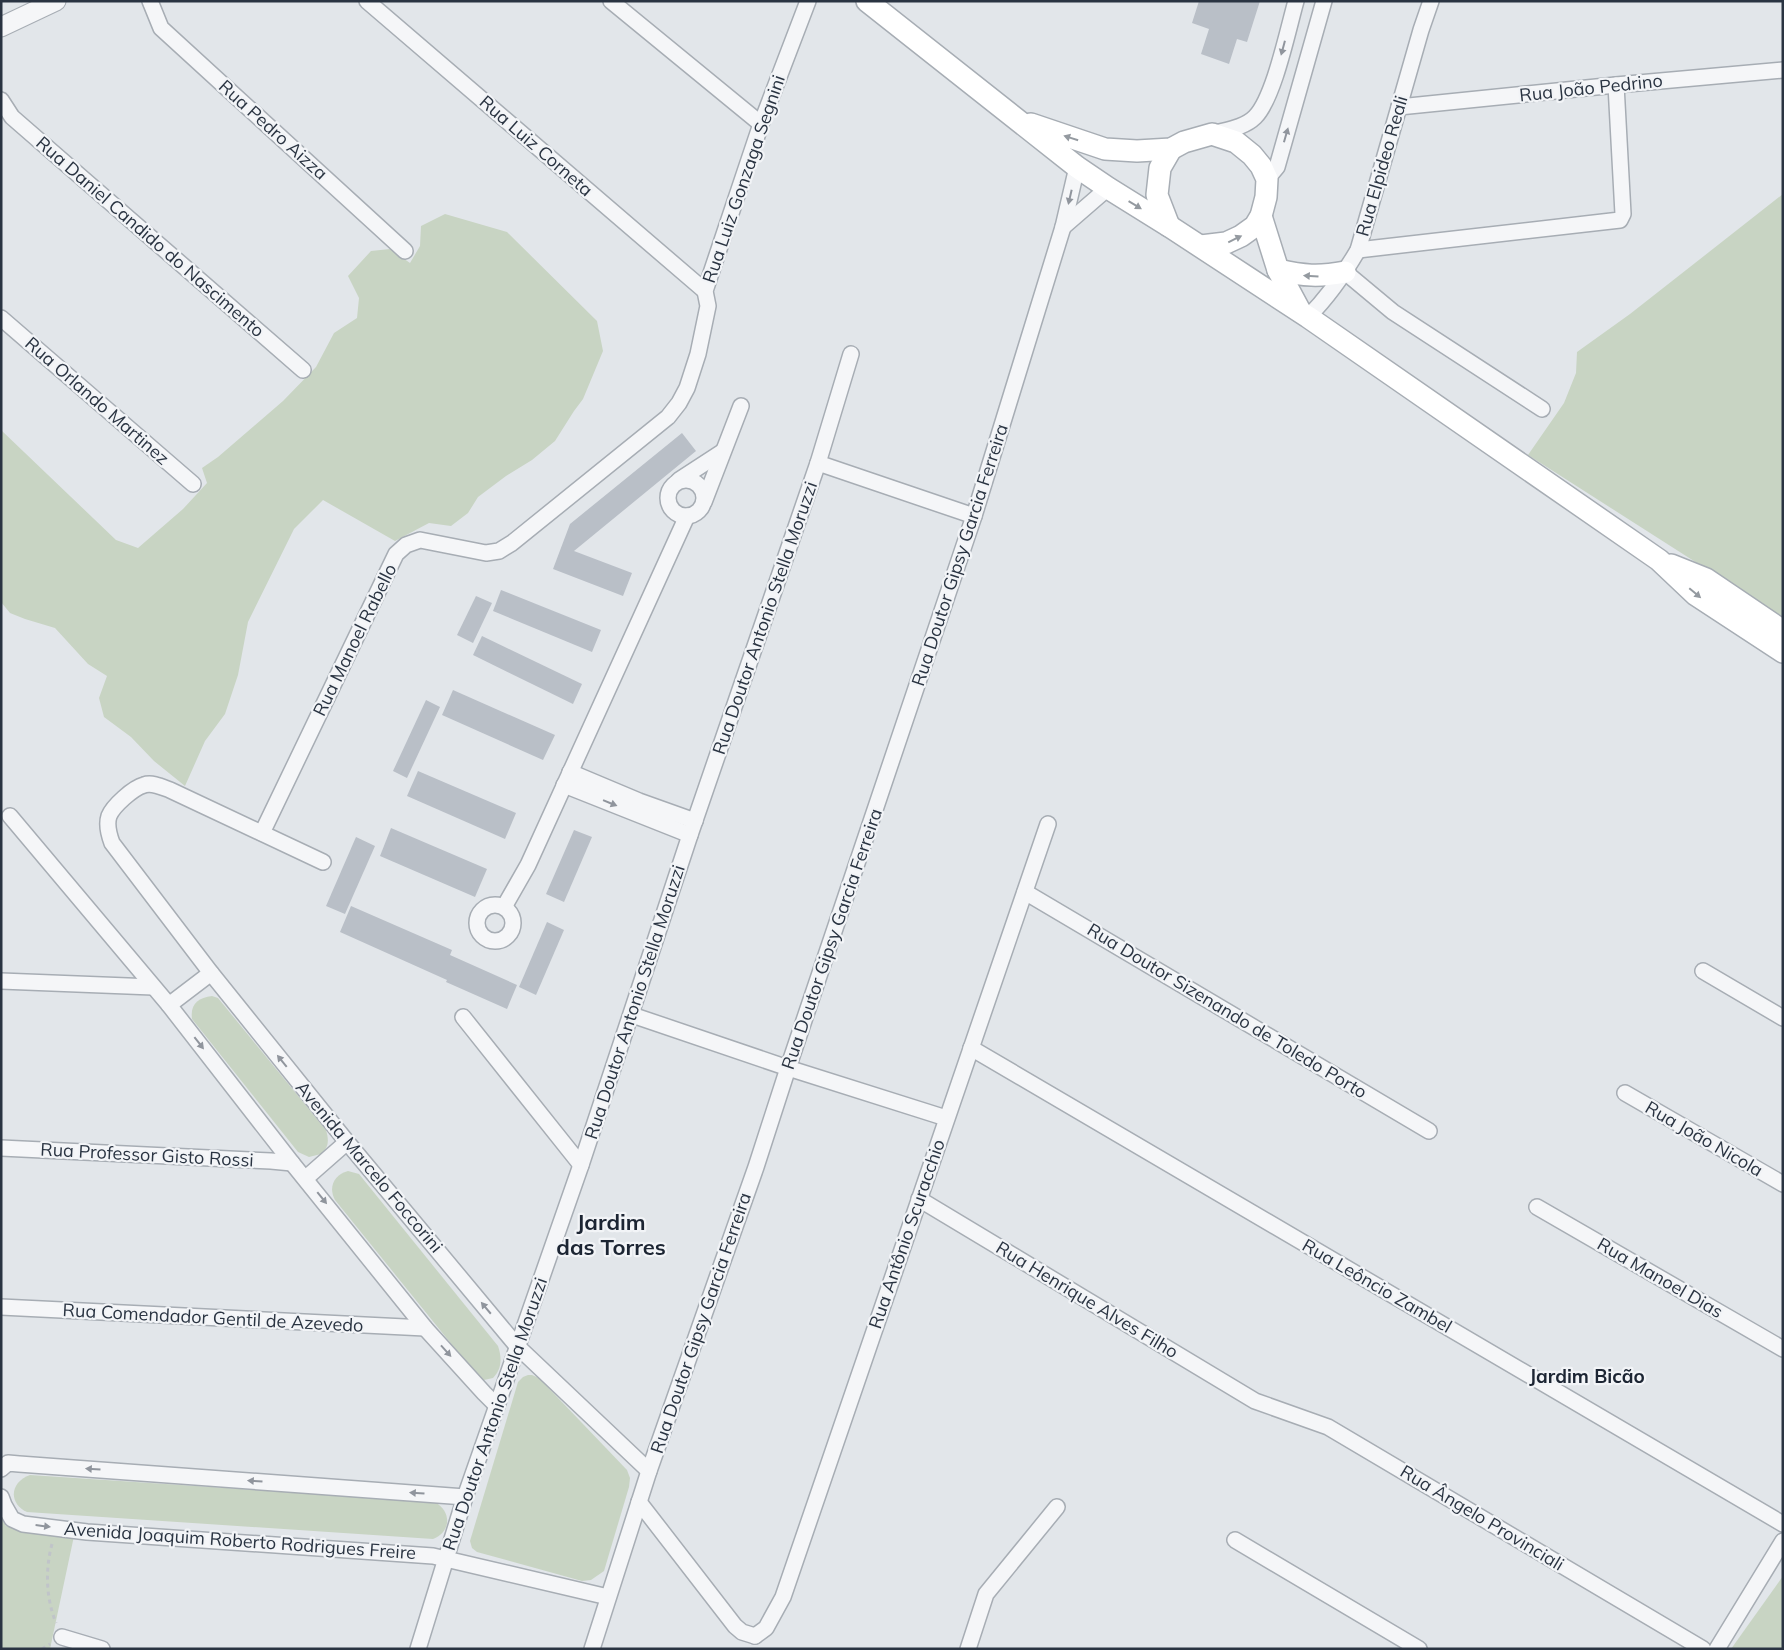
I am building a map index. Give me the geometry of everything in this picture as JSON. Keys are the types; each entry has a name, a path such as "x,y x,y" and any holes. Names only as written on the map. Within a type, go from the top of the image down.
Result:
{"main road":[{"path":"867,1 1077,167 1201,246 1304,315 1659,560 1696,595 1783,652"},
{"path":"1019,120 1105,148 1137,151 1171,150"},
{"path":"1169,226 1157,195 1160,168 1171,150 1184,142 1212,134 1236,142 1252,155 1261,166 1267,179 1262,216 1255,226 1242,236 1226,243 1201,246"},
{"path":"1077,167 1105,148"},
{"path":"1262,216 1278,270 1304,315"},
{"path":"1278,270 1299,275 1321,276 1345,272"},
{"path":"1659,560 1706,579 1783,631"}],"street":[{"path":"1,28 56,1"},
{"name":"Rua Pedro Aizza","path":"150,1 161,28 405,251"},
{"name":"Rua Luiz Corneta","path":"367,1 705,291"},
{"path":"611,1 761,124"},
{"name":"Rua Luiz Gonzaga Segnini","path":"688,388 704,333 708,306 705,291 761,124 808,1"},
{"path":"1212,134 1239,126 1255,117 1271,91 1296,1"},
{"path":"1267,179 1277,166 1324,1"},
{"name":"Rua Elpideo Reali","path":"1304,315 1318,306 1345,272 1358,250 1431,1"},
{"name":"Rua João Pedrino","path":"1399,107 1783,70"},
{"path":"1358,250 1618,221 1623,216 1616,85"},
{"name":"Rua Daniel Candido do Nascimento","path":"1,100 12,117 303,370"},
{"name":"Rua Doutor Gipsy Garcia Ferreira","path":"592,1649 649,1470 756,1167 974,516 1063,228 1077,167"},
{"path":"1063,228 1108,188"},
{"path":"1345,272 1393,312 1542,409"},
{"name":"Rua Orlando Martinez","path":"1,318 193,484"},
{"name":"Rua Doutor Antonio Stella Moruzzi","path":"418,1649 465,1497 632,1015 693,828 818,463 851,354"},
{"name":"Rua Manoel Rabello","path":"262,833 396,554 406,545 420,540 486,553 498,551 512,543 668,417 688,388"},
{"path":"722,452 673,484 669,490 668,497 673,511 679,515 687,516 700,510 741,406"},
{"path":"818,463 974,516"},
{"path":"678,481 685,479 698,484 704,497 703,504"},
{"path":"504,907 528,865 687,516"},
{"path":"567,778 639,801 693,828"},
{"name":"Avenida Marcelo Foccorini","path":"262,833 153,784 144,784 125,796 110,815 108,833 112,843 211,973 347,1142 517,1346 649,1470"},
{"path":"10,816 169,1005 292,1163 426,1328 497,1406"},
{"name":"Rua Antônio Scuracchio","path":"755,1642 766,1628 783,1597 1048,824"},
{"path":"262,833 323,862"},
{"name":"Rua Doutor Sizenando de Toledo Porto","path":"1025,892 1429,1131"},
{"path":"1703,971 1783,1018"},
{"path":"169,1005 211,973"},
{"path":"1,981 153,987"},
{"path":"632,1015 788,1068 946,1118"},
{"path":"463,1017 581,1165"},
{"name":"Rua Leôncio Zambel","path":"971,1048 1783,1524"},
{"name":"Rua João Nicola","path":"1625,1093 1783,1184"},
{"path":"306,1178 347,1142"},
{"name":"Rua Professor Gisto Rossi","path":"1,1148 292,1163"},
{"name":"Rua Henrique Alves Filho","path":"919,1199 1256,1401"},
{"name":"Rua Manoel Dias","path":"1537,1207 1783,1349"},
{"name":"Rua Comendador Gentil de Azevedo","path":"1,1307 426,1328"},
{"name":"Rua Ângelo Provinciali","path":"1256,1401 1328,1427 1702,1649"},
{"path":"1,1468 8,1463 465,1497"},
{"name":"Avenida Joaquim Roberto Rodrigues Freire","path":"1,1498 12,1519 23,1524 87,1532 447,1558 608,1596"},
{"path":"639,1502 735,1626 755,1642"},
{"path":"968,1649 986,1594 1057,1508"},
{"path":"1234,1540 1419,1649"},
{"path":"1717,1649 1783,1541"},
{"path":"62,1637 102,1649"}],"path":[{"path":"56,1541 52,1544 50,1552 47,1580 50,1608 62,1637"}],"green space":[{"path":"1783,194 1783,618 1528,455 1564,403 1576,373 1577,352 1630,314"},
{"path":"445,214 507,232 597,321 603,351 583,399 555,441 532,460 478,497 468,513 451,526 429,523 395,541 323,500 294,529 248,622 238,675 225,714 205,741 185,786 154,761 131,737 104,717 99,698 107,676 88,664 55,628 10,613 1,602 1,430 116,540 138,548 183,509 207,483 202,468 218,457 283,401 316,367 334,333 357,318 359,298 348,276 371,251 390,249 410,263 420,246 421,226"},
{"path":"212,996 218,998 326,1130 328,1143 326,1149 321,1154 309,1157 298,1152 192,1019 192,1009 196,1003 203,998"},
{"path":"348,1171 359,1174 498,1346 500,1363 498,1371 493,1378 484,1380 478,1377 335,1200 332,1186 339,1175"},
{"path":"528,1375 539,1378 627,1470 630,1478 604,1571 591,1580 582,1581 477,1552 472,1548 470,1541 518,1382"},
{"path":"30,1475 435,1502 441,1506 447,1516 447,1522 443,1532 433,1539 27,1512 17,1503 14,1493 18,1482"},
{"path":"1,1517 6,1526 74,1536 50,1649 1,1649"},
{"path":"1783,1576 1783,1649 1731,1649"}],"building":[{"path":"1199,1 1260,1 1247,42 1237,39 1229,64 1201,54 1209,29 1192,23"},
{"path":"682,433 696,451 574,551 632,573 623,596 553,569 570,524"},
{"path":"501,590 601,630 592,652 493,611"},
{"path":"476,596 492,603 473,643 457,635"},
{"path":"482,636 582,684 573,704 473,655"},
{"path":"453,690 555,735 543,760 442,715"},
{"path":"426,700 440,707 407,778 393,771"},
{"path":"418,771 516,813 505,839 407,796"},
{"path":"391,828 487,869 475,897 380,856"},
{"path":"574,830 592,837 564,902 546,894"},
{"path":"356,837 375,846 345,914 326,906"},
{"path":"351,906 452,950 450,955 517,985 507,1009 340,932"},
{"path":"547,922 564,930 536,995 519,987"}],"district":[{"name":"Jardim das Torres","path":"611,1234"},
{"name":"Jardim Bicão","path":"1587,1376"}]}
